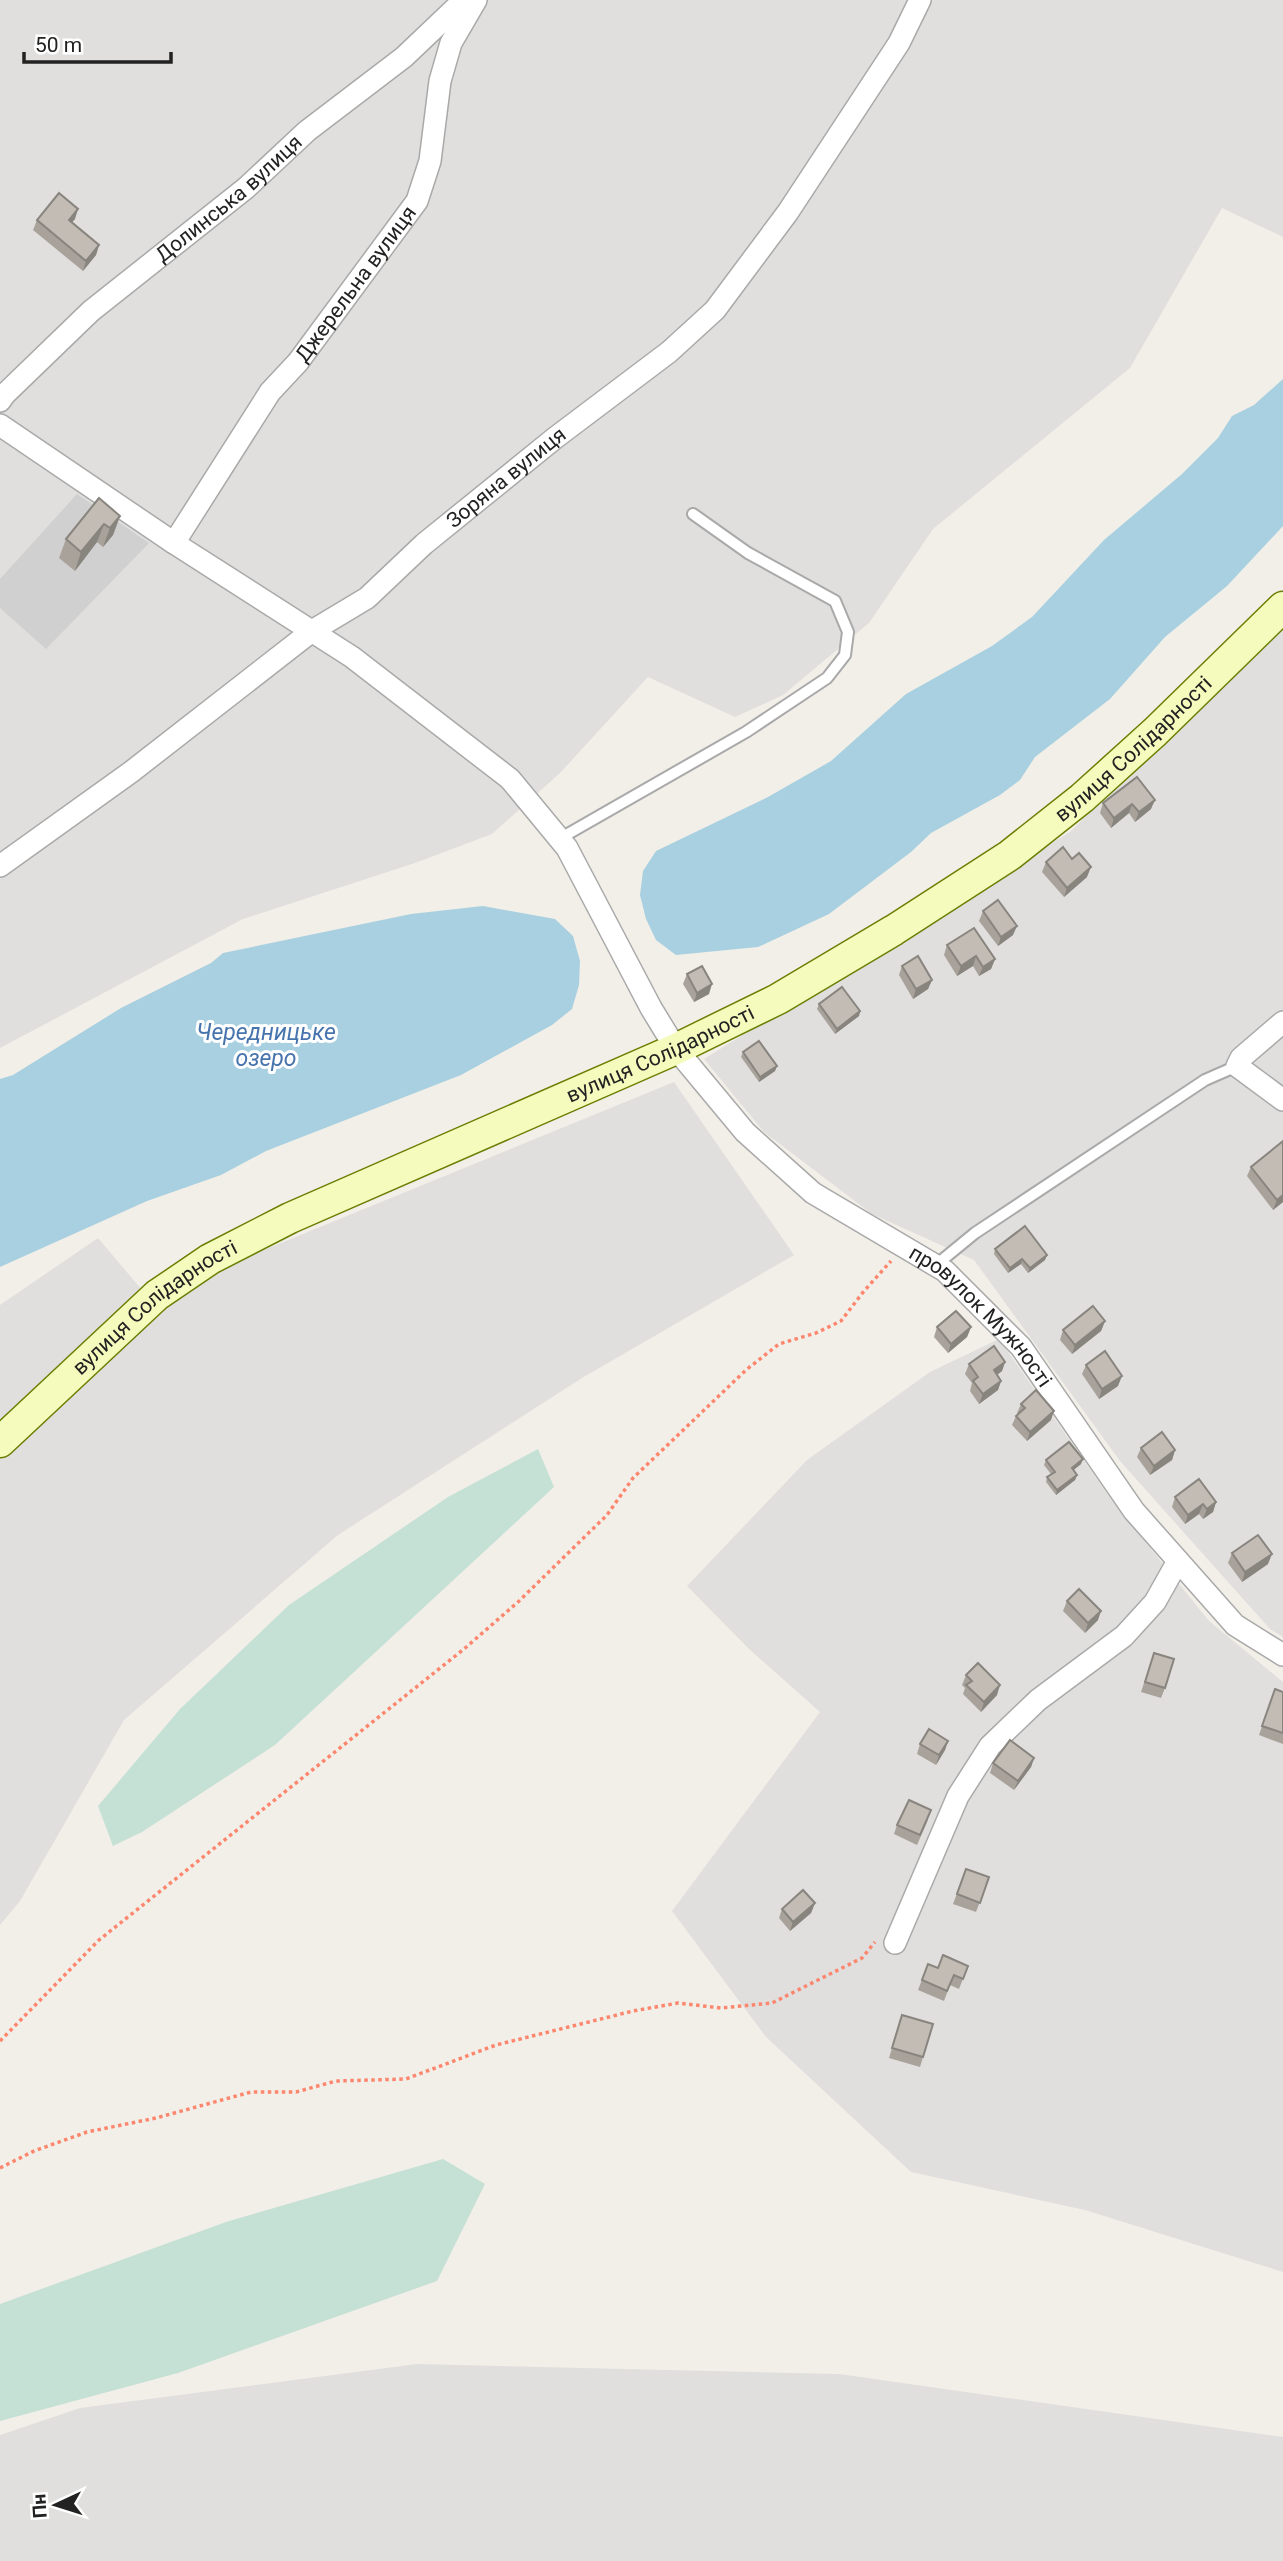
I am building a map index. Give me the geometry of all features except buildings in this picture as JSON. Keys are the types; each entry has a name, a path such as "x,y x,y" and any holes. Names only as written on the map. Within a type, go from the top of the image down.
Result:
{"main road":[{"name":"вулиця Солідарності","path":"0,1442 157,1295 210,1259 290,1218 676,1049 778,999 894,930 1010,855 1082,798 1155,732 1283,607"}],"street":[{"name":"Долинська вулиця","path":"0,401 91,312 246,188 307,131 404,57 464,0"},
{"name":"Джерельна вулиця","path":"174,542 270,392 298,362 417,201 430,161 440,82 451,43 476,0"},
{"name":"Зоряна вулиця","path":"0,866 131,772 312,631 367,598 424,544 555,438 669,352 715,310 788,212 899,43 920,0"},
{"name":"провулок Мужності","path":"0,425 352,657 510,779 567,848 651,1008 676,1049 745,1132 813,1193 945,1271 1021,1347 1134,1511 1235,1625 1283,1656"},
{"path":"1283,1022 1241,1058 1237,1066 1283,1100"},
{"path":"887,1940 958,1796 990,1746 1038,1700 1124,1636 1155,1602 1178,1561"}],"lane":[{"path":"559,839 746,732 827,678 845,656 848,632 835,601 748,553 693,514"},
{"path":"936,1265 975,1233 1205,1080 1237,1066"}],"path":[{"path":"0,2041 99,1940 464,1649 518,1602 607,1515 633,1478 746,1370 779,1345 816,1333 841,1321 864,1290 904,1247"},
{"path":"0,2168 34,2151 87,2132 156,2118 251,2092 296,2092 336,2081 406,2079 496,2045 678,2003 721,2008 772,2003 862,1958 887,1940"}],"shaded area":[{"path":"0,0 1283,0 1283,237 1222,208 1130,368 933,529 869,623 783,695 735,717 648,677 560,773 492,834 415,863 243,919 0,1048"},
{"path":"77,494 149,543 46,649 0,608 0,579"},
{"path":"1283,620 1283,1637 1270,1629 1120,1461 974,1260 872,1214 764,1132 704,1059 1070,832"},
{"path":"674,1082 794,1255 582,1378 338,1535 124,1720 20,1901 0,1925 0,1305 98,1238 159,1310 220,1268"},
{"path":"999,1339 1110,1498 1209,1621 1283,1682 1283,2272 1085,2210 911,2172 766,2037 672,1911 820,1712 749,1649 687,1586 807,1460 930,1372"},
{"path":"417,2364 839,2374 1283,2437 1283,2561 0,2561 0,2435 80,2408"}],"green space":[{"path":"538,1449 554,1487 275,1745 142,1832 113,1846 98,1806 180,1709 289,1605 448,1497"},
{"path":"443,2159 485,2184 437,2281 178,2373 0,2421 0,2304 226,2222"}],"water":[{"path":"1283,379 1283,526 1227,586 1165,637 1110,699 1035,757 1020,780 1000,795 931,833 911,852 829,914 758,947 676,955 656,940 646,919 640,895 643,871 656,851 768,797 831,761 906,694 992,646 1032,617 1104,540 1182,474 1218,438 1232,416 1254,405"},
{"name":"Чередницьке озеро","path":"483,906 555,919 573,936 580,961 579,985 572,1009 552,1025 461,1075 266,1151 221,1175 147,1201 0,1267 0,1079 13,1075 121,1008 211,963 223,953 411,914"}]}
